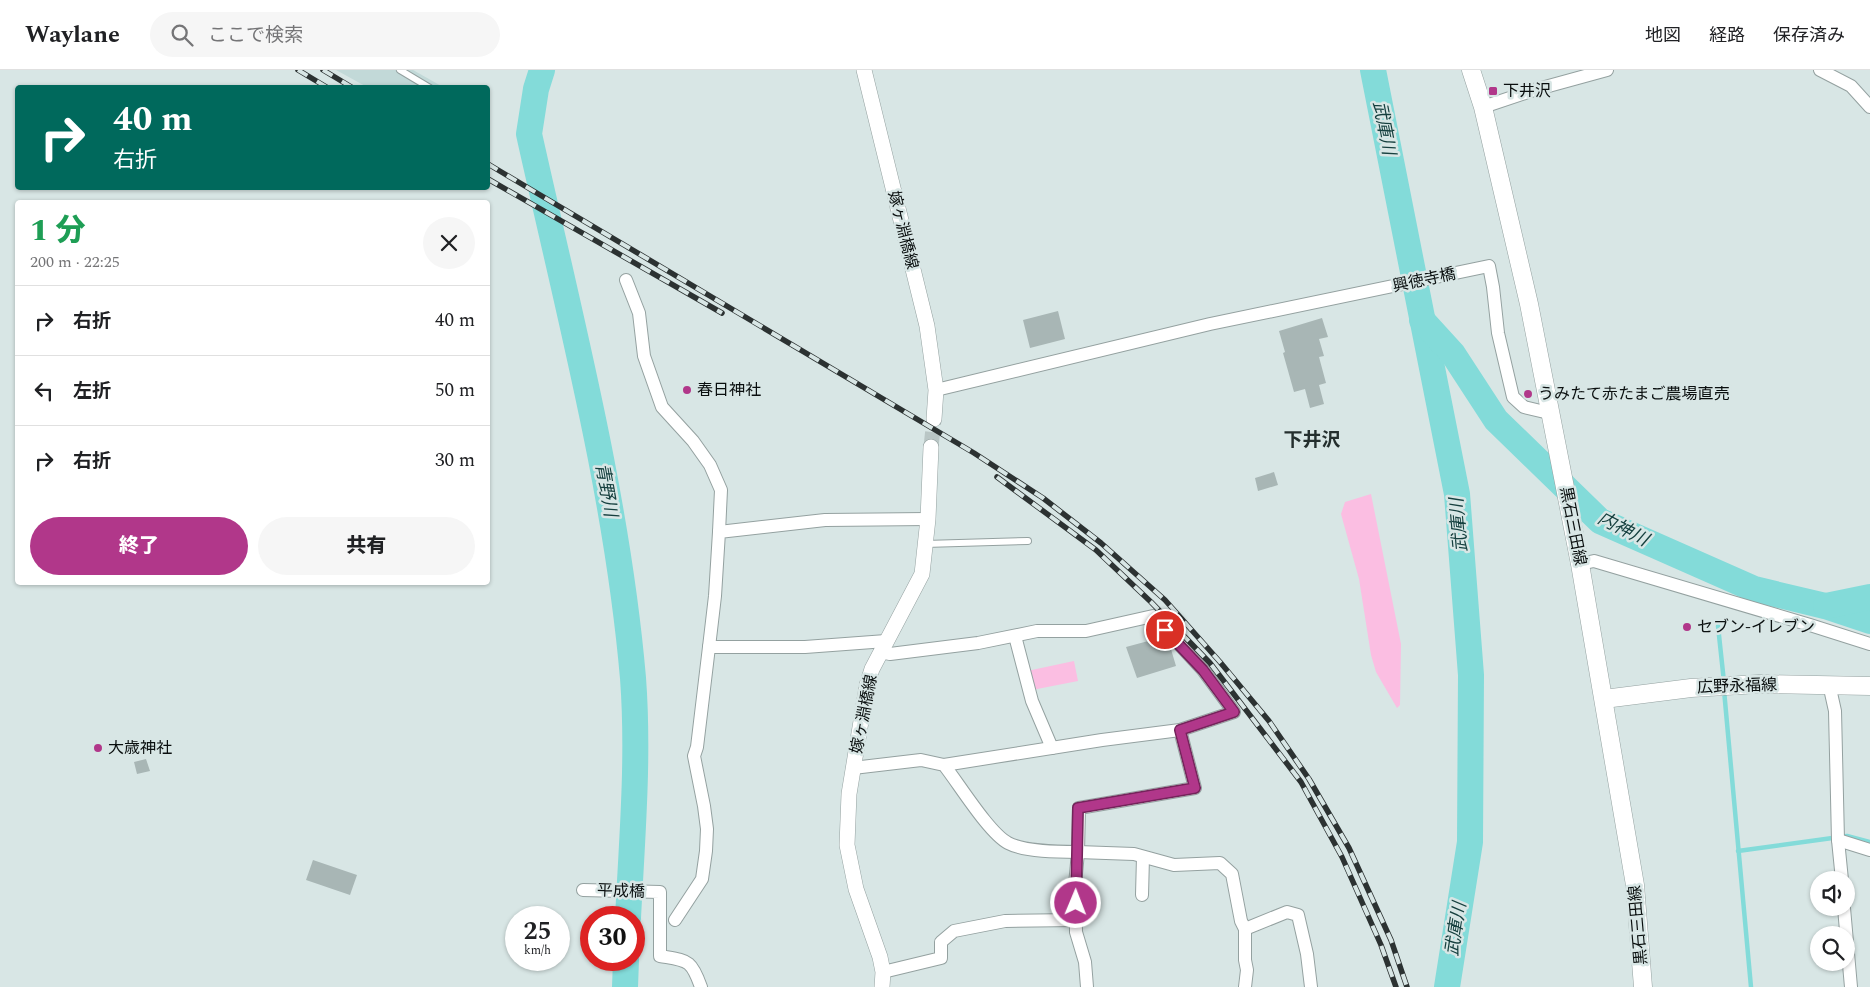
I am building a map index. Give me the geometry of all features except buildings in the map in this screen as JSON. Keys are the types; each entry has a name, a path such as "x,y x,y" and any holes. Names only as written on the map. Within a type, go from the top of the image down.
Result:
{"main road":[{"name":"黒石三田線","path":"1471,70 1483,107 1529,304 1549,413 1559,450 1575,535 1635,885 1643,987"},
{"name":"広野永福線","path":"1604,698 1691,688 1758,684 1870,686"}],"street":[{"name":"嫁ヶ淵橋線","path":"864,70 927,326 936,390 934,419"},
{"path":"1483,107 1534,90 1607,70"},
{"path":"1820,70 1850,86 1870,107"},
{"name":"興徳寺橋","path":"936,390 1210,324 1489,266 1494,287 1498,333 1513,397 1524,407 1549,413"},
{"path":"626,280 639,313 644,356 662,408 698,449 710,466 721,490 715,596 697,747 694,756 707,828 706,851 702,880 675,920"},
{"name":"嫁ヶ淵橋線","path":"883,979 880,957 856,889 847,844 849,794 867,684 883,646 922,574 928,519 931,447"},
{"path":"720,532 825,520 928,519"},
{"path":"1580,564 1594,561 1810,624 1870,644"},
{"path":"709,647 883,646 900,652 1015,636 1037,631 1086,630 1153,616 1203,670 1234,712 1180,730 944,765 921,760 853,768"},
{"path":"1015,636 1032,701 1052,748"},
{"path":"1829,684 1835,711 1838,840 1841,871"},
{"path":"1087,987 1085,962 1076,932 1075,885 1078,852 1078,808 1195,788 1180,730"},
{"path":"944,765 994,831 1009,843 1044,852 1134,854 1174,865 1220,863 1232,874 1241,921 1245,929 1245,960 1247,970 1245,987"},
{"path":"1838,840 1870,850"},
{"path":"1142,895 1143,857"},
{"name":"平成橋","path":"583,890 660,892 660,956 687,961 695,969 701,987"},
{"path":"1245,929 1287,912 1298,915 1307,954 1311,987"},
{"path":"1845,916 1851,987"},
{"path":"883,979 940,958 941,942 954,931 1005,921 1076,920"}],"lane":[{"path":"400,70 425,85"},
{"path":"926,544 1028,542"}],"shaded area":[{"path":"336,70 413,70 439,85 363,85"},
{"path":"1371,494 1401,644 1400,705 1397,708 1376,672 1371,655 1359,579 1341,514 1345,502"},
{"path":"1074,661 1078,681 1032,690 1027,671"}],"waterway":[{"name":"青野川","path":"542,70 536,89 529,134 604,472 626,609 635,708 635,768 629,906"},
{"name":"武庫川","path":"1373,70 1457,494 1471,675 1470,842 1447,987"},
{"name":"内神川","path":"1422,320 1453,354 1496,420 1600,521 1754,589 1825,606 1870,621"},
{"path":"1826,606 1870,597"},
{"path":"1718,626 1724,682"},
{"path":"1724,690 1751,987"},
{"path":"1738,851 1847,836 1870,842"},
{"name":"青野川","path":"625,987 626,971"}],"tunnel":[{"path":"931,447 934,419"}],"railway":[{"path":"298,70 323,85"},
{"path":"323,70 348,85"},
{"path":"490,165 974,453 1043,498 1101,543 1165,600 1269,721 1309,779 1349,848 1391,940 1407,987"},
{"path":"490,180 722,313"},
{"path":"997,477 1096,550 1151,602 1210,663 1301,782 1342,857 1381,945 1396,987"}],"place":[{"name":"下井沢","path":"1493,91"},
{"name":"春日神社","path":"687,390"},
{"name":"うみたて赤たまご農場直売","path":"1528,394"},
{"name":"セブン-イレブン","path":"1687,627"},
{"name":"大歳神社","path":"98,748"}],"district":[{"name":"下井沢","path":"1312,440"}],"route":[{"path":"1076,903 1078,808 1195,788 1180,730 1234,712 1203,670 1165,630"}]}
